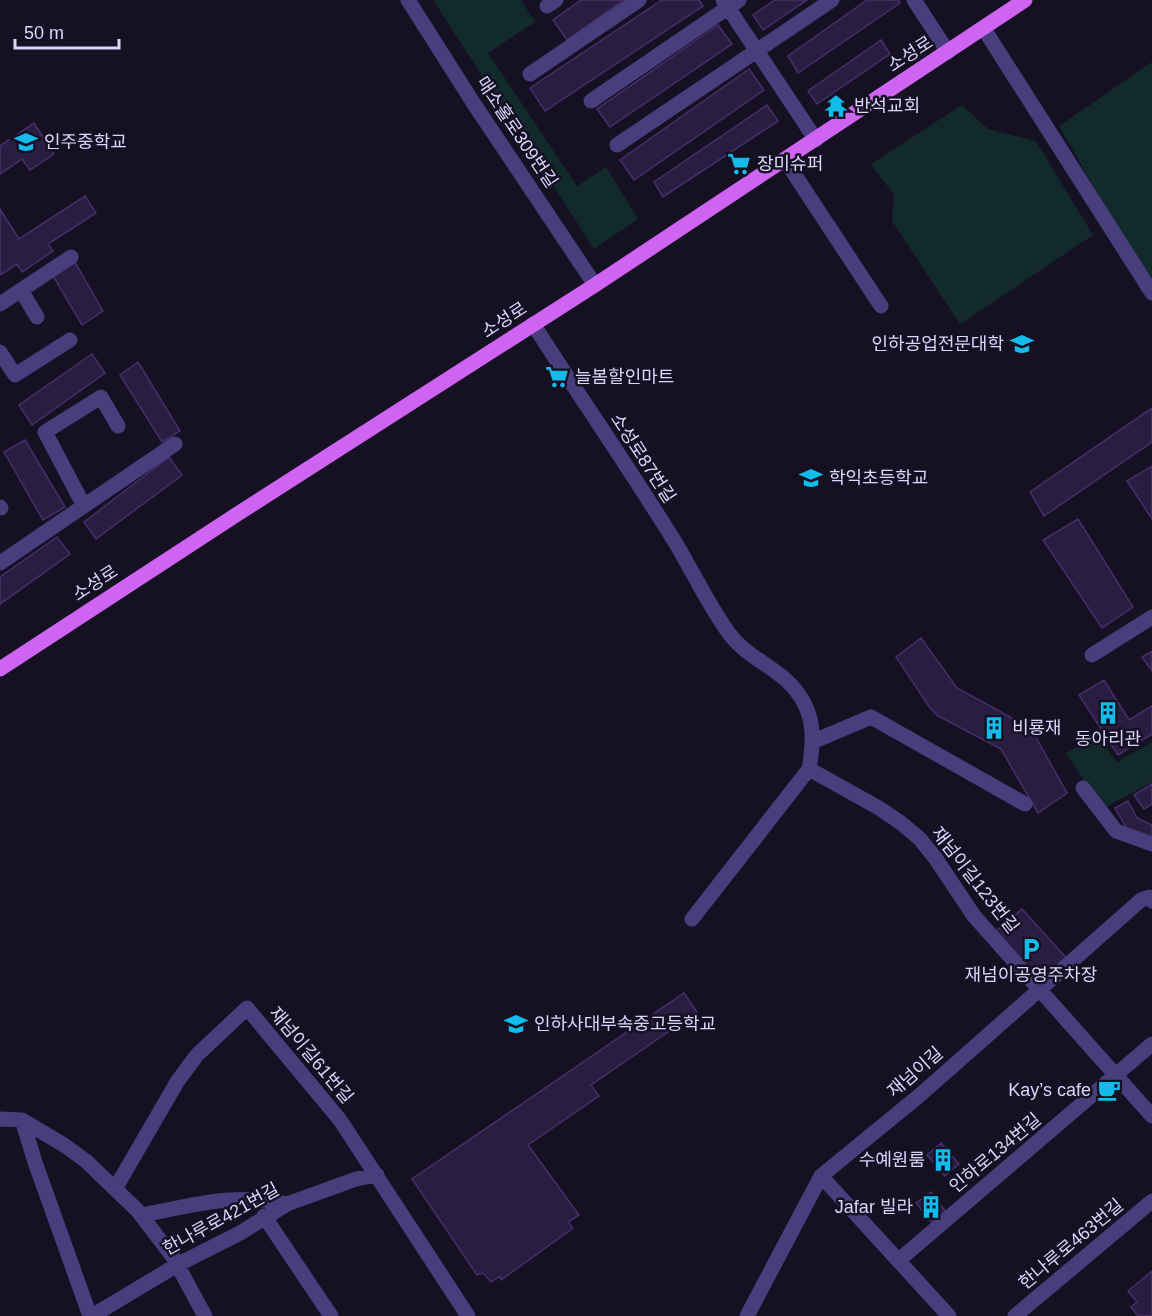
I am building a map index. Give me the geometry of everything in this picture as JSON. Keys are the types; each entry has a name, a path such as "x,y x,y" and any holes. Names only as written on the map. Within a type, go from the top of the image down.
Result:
{"main road":[{"name":"소성로","path":"0,669 595,285 1025,0"}],"street":[{"name":"매소홀로309번길","path":"408,0 474,104 595,285"},
{"path":"530,74 639,0"},
{"path":"617,145 832,0"},
{"path":"914,0 948,52"},
{"path":"591,101 730,2 757,51 816,140"},
{"path":"984,28 1152,293"},
{"path":"785,160 881,306"},
{"path":"0,304 71,257"},
{"path":"21,290 37,317"},
{"name":"소성로87번길","path":"533,324 674,541 730,635 744,650 784,676 792,684 804,704 811,723 812,742"},
{"path":"0,352 15,375 70,340"},
{"path":"84,506 45,432 101,397 118,426"},
{"path":"0,563 175,444"},
{"path":"1092,655 1152,616"},
{"path":"692,919 809,769 812,742 871,717 957,765 1024,804 871,717"},
{"name":"재넘이길123번길","path":"809,769 879,808 920,839 974,916 1152,1116"},
{"path":"1083,788 1116,831 1152,844"},
{"name":"재넘이길","path":"747,1316 821,1176 920,1095 1141,900 1149,897 1152,901"},
{"name":"재넘이길61번길","path":"115,1189 177,1082 197,1055 247,1008 340,1120 468,1316"},
{"name":"인하로134번길","path":"899,1260 1152,1044"},
{"path":"0,1119 22,1120 86,1161 142,1215 177,1265 206,1316"},
{"name":"한나루로421번길","path":"22,1120 91,1316 177,1265 240,1233 264,1216 287,1204 356,1179 377,1175"},
{"path":"821,1176 949,1316"},
{"path":"142,1215 245,1198 287,1204"},
{"name":"한나루로463번길","path":"1015,1316 1152,1201"},
{"path":"264,1216 331,1316"}],"green space":[{"path":"433,0 521,0 535,22 488,53 577,186 606,167 638,219 594,249"},
{"path":"1152,62 1152,289 1059,126"},
{"path":"962,105 988,129 1036,141 1093,235 960,324 892,221 894,195 871,164"},
{"path":"1097,736 1117,762 1152,742 1152,782 1102,809 1066,753"}],"building":[{"path":"581,0 624,0 567,40 553,20"},
{"path":"662,0 699,0 703,6 545,111 530,88"},
{"path":"775,0 807,0 763,30 753,15"},
{"path":"867,0 899,0 900,3 798,73 788,56"},
{"path":"718,25 732,44 610,127 597,109"},
{"path":"881,40 890,54 817,104 808,91"},
{"path":"749,69 764,90 634,180 620,160"},
{"path":"767,105 778,121 663,197 654,182"},
{"path":"34,123 54,154 30,170 22,159 0,174 0,146"},
{"path":"85,196 96,213 48,244 53,251 22,272 17,264 0,275 0,209 19,239"},
{"path":"75,262 103,311 82,325 53,276"},
{"path":"92,354 105,373 32,425 19,405"},
{"path":"138,362 180,431 162,442 120,375"},
{"path":"1152,408 1152,442 1044,516 1030,492"},
{"path":"25,440 65,507 43,520 4,452"},
{"path":"169,457 182,475 96,539 84,522"},
{"path":"1152,466 1152,519 1127,481"},
{"path":"1078,519 1133,607 1102,628 1043,540"},
{"path":"57,537 70,554 0,604 0,577"},
{"name":"비룡재","path":"921,638 957,688 1019,722 1034,734 1067,793 1038,813 1001,749 938,716 930,708 896,657"},
{"path":"1152,651 1152,671 1142,657"},
{"name":"동아리관","path":"1104,680 1129,720 1152,706 1152,734 1118,755 1079,695"},
{"path":"1152,784 1152,804 1144,809 1134,795"},
{"path":"1128,801 1137,818 1152,825 1152,841 1127,829 1115,808"},
{"name":"재넘이공영주차장","path":"1022,909 1070,962 1040,989 991,935"},
{"path":"684,993 697,1012 591,1085 599,1096 528,1145 579,1215 568,1222 573,1228 501,1280 500,1276 491,1282 483,1273 477,1275 412,1179"},
{"name":"수예원룸","path":"941,1143 959,1164 945,1176 927,1155"},
{"name":"Jafar 빌라","path":"931,1192 946,1212 932,1223 916,1203"},
{"path":"1152,1271 1152,1316 1138,1316 1131,1307 1137,1302 1128,1291"}],"place":[{"name":"반석교회","path":"836,106"},
{"name":"인주중학교","path":"26,142"},
{"name":"장미슈퍼","path":"739,164"},
{"name":"인하공업전문대학","path":"1022,344"},
{"name":"늘봄할인마트","path":"557,377"},
{"name":"학익초등학교","path":"811,478"},
{"name":"동아리관","path":"1108,713"},
{"name":"비룡재","path":"994,728"},
{"name":"재넘이공영주차장","path":"1031,949"},
{"name":"인하사대부속중고등학교","path":"516,1024"},
{"name":"Kay’s cafe","path":"1109,1090"},
{"name":"수예원룸","path":"943,1160"},
{"name":"Jafar 빌라","path":"931,1207"}]}
